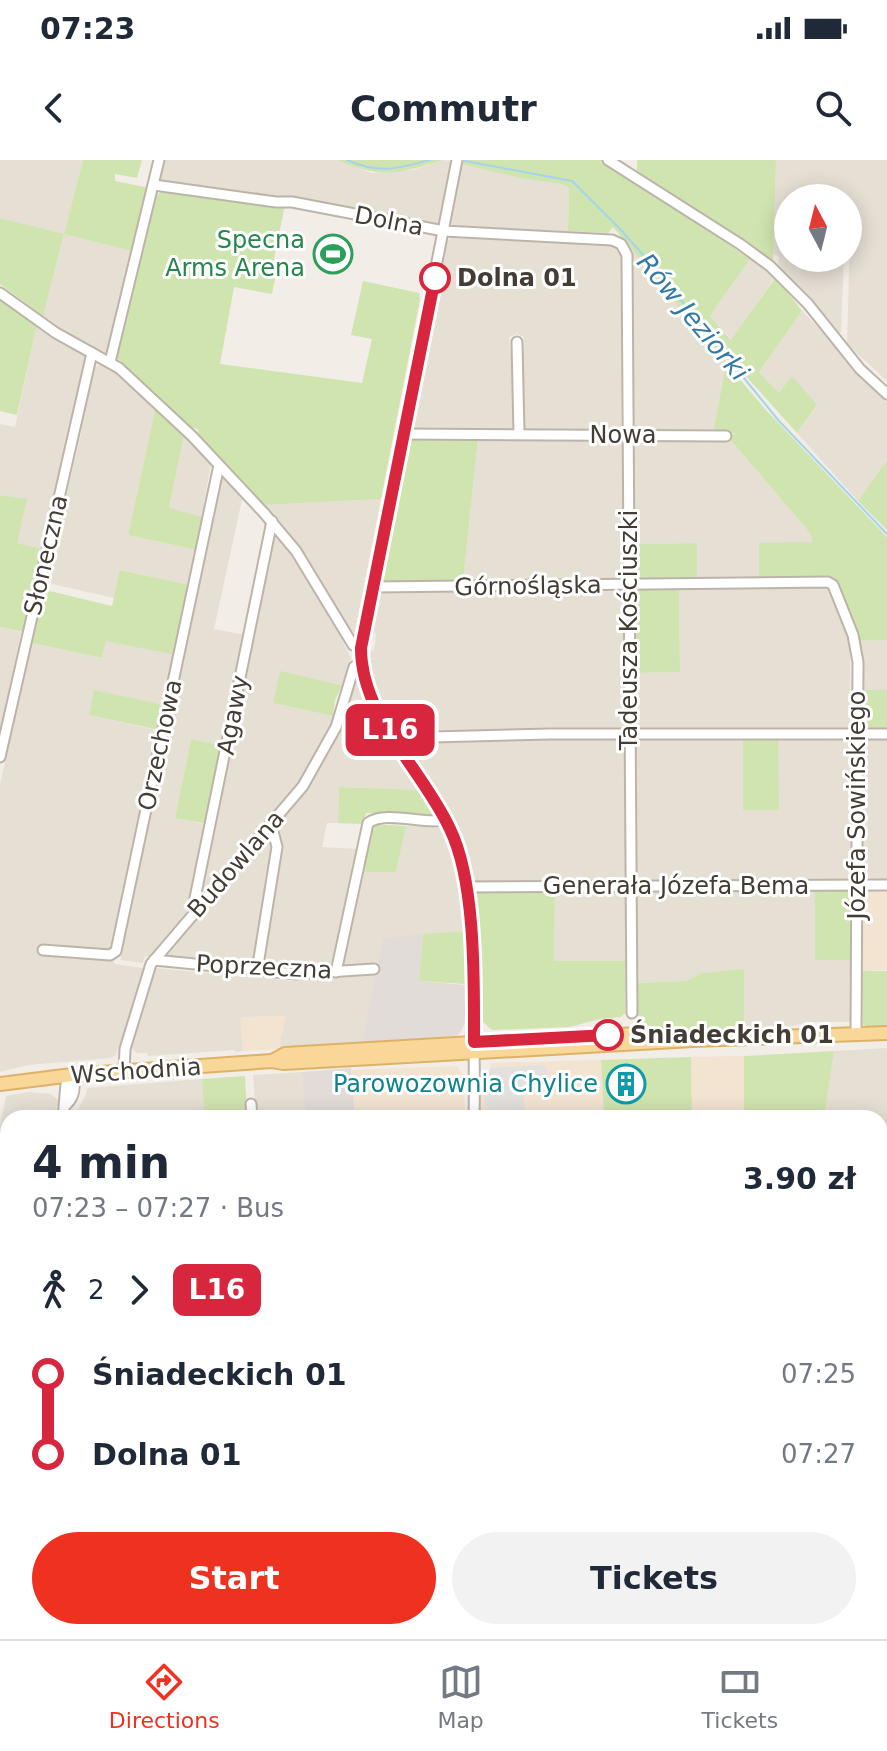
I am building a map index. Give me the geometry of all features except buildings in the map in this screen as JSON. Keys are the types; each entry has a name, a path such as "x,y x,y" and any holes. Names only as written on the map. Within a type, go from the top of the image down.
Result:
{"main road":[{"name":"Wschodnia","path":"0,1084 72,1075 272,1061 283,1063 474,1047 675,1043 887,1033"}],"street":[{"path":"110,362 159,160"},
{"path":"457,160 361,648 361,662 374,704 446,820 458,851 471,924 474,1110"},
{"path":"608,160 770,266 808,304 860,369 887,394"},
{"name":"Dolna","path":"154,185 292,202 444,231 612,240 624,247"},
{"name":"Tadeusza Kościuszki","path":"624,247 627,255 629,435 632,1013"},
{"path":"0,293 56,333 110,362 145,390 272,521 315,580 353,645 361,648"},
{"path":"517,342 519,434"},
{"name":"Słoneczna","path":"0,757 92,353"},
{"name":"Nowa","path":"403,434 726,436"},
{"name":"Orzechowa","path":"43,950 110,955 116,951 219,465"},
{"name":"Agawy","path":"198,907 195,898 272,521"},
{"name":"Górnośląska","path":"373,587 828,582"},
{"name":"Józefa Sowińskiego","path":"828,582 836,590 856,647 856,1034"},
{"name":"Budowlana","path":"124,1071 125,1049 145,975 198,907 303,786 336,727 354,667 361,662"},
{"path":"394,738 887,734"},
{"path":"336,972 368,823 374,819 388,818 446,820"},
{"path":"257,971 277,847 271,823"},
{"name":"Generała Józefa Bema","path":"465,887 887,885"},
{"name":"Poprzeczna","path":"154,960 296,974 374,969"},
{"path":"65,1110 72,1099 75,1085 72,1075"},
{"path":"251,1104 251,1110"}],"shaded area":[{"path":"0,160 83,160 64,234 135,252 107,354 67,334 42,317 64,235 0,218"},
{"path":"163,160 337,160 371,173 413,170 442,160 451,161 437,227 290,199 159,180"},
{"path":"776,160 887,160 887,381 847,344 849,272 862,272 862,184 775,184"},
{"path":"461,164 569,188 568,231 454,227 451,222"},
{"path":"452,238 608,245 619,249 622,253 621,432 527,431 522,425 521,354 524,337 517,334 509,337 513,354 515,426 511,431 408,431 447,241"},
{"path":"633,250 726,363 713,433 634,432"},
{"path":"750,259 775,277 732,340 710,316"},
{"path":"782,272 843,272 841,331 838,334"},
{"path":"802,311 858,373 887,399 887,460 858,501 797,433 817,406 779,393 759,372"},
{"path":"37,325 87,356 42,549 17,543 26,499 0,495 0,424 15,427"},
{"path":"100,365 113,368 156,406 128,535 197,550 190,585 121,570 114,598 52,584 48,576 82,429 78,427 92,368"},
{"path":"184,435 211,462 202,516 169,509"},
{"path":"633,438 729,438 810,533 814,542 759,580 697,581 696,543 634,544"},
{"path":"478,439 623,439 623,582 463,582"},
{"path":"222,472 243,495 214,629 246,635 224,746 191,739 175,818 205,824 186,915 153,956 145,956 143,963 121,960 120,948"},
{"path":"381,499 355,632 350,631 297,544 263,505"},
{"path":"273,529 322,600 351,658 344,685 280,672 273,703 333,716 332,728 298,787 294,787 286,801 201,899 198,897 230,739 234,737 235,731 232,729"},
{"path":"828,587 850,644 850,729 635,728 635,673 680,672 679,588"},
{"path":"624,589 625,725 619,730 398,732 373,684 366,654 374,650 376,634 372,631 379,590"},
{"path":"0,627 21,632 0,737"},
{"path":"105,640 175,655 164,705 94,691 89,715 156,730 157,741 129,858 132,859 112,951 39,945 37,953 110,957 115,964 143,968 121,1047 118,1047 116,1055 28,1065 0,1072 0,784 32,643 100,658"},
{"path":"887,640 887,690 862,690 861,641"},
{"path":"356,673 359,673 378,721 420,790 339,787 338,823 327,823 322,847 358,849 334,966 297,969 265,966 261,962 282,842 278,820 309,784 323,762 340,724"},
{"path":"743,738 744,809 778,810 778,738 851,738 851,881 636,882 635,739"},
{"path":"861,738 887,738 887,881 862,881"},
{"path":"626,739 626,880 622,882 469,884 459,833 405,745 411,741"},
{"path":"406,826 443,827 454,859 464,931 384,938 378,963 344,965 361,872 396,872"},
{"path":"263,837 274,840 254,961 250,965 168,958 166,952 209,900 216,897 216,891"},
{"path":"815,889 815,960 851,960 852,1022 814,1022 770,1030 744,1030 744,970 702,973 685,981 636,983 635,890"},
{"path":"862,889 887,889 887,970 862,971"},
{"path":"555,890 626,890 625,961 554,962"},
{"path":"423,934 419,981 466,985 462,1030 458,1035 443,1037 362,1042 383,938"},
{"path":"154,968 294,981 376,975 362,1042 279,1049 285,1016 241,1017 243,1051 148,1056 131,1048 131,1041"},
{"path":"286,1016 279,1049 243,1051 240,1017"},
{"path":"887,1048 887,1110 825,1110 834,1051"},
{"path":"744,1056 744,1110 692,1110 691,1057"},
{"path":"601,1060 604,1110 480,1110 480,1077 487,1077 491,1063"},
{"path":"545,1065 551,1085 523,1086 525,1110 486,1110 491,1107 485,1106 484,1077 490,1077 490,1068"},
{"path":"457,1066 464,1077 465,1110 354,1110 352,1070"},
{"path":"351,1068 354,1110 304,1110 302,1072"},
{"path":"302,1072 304,1110 255,1110 253,1075"},
{"path":"202,1079 204,1110 78,1110 87,1088"},
{"path":"28,1092 51,1094 58,1100 56,1110 3,1110 6,1096"}],"green space":[{"path":"83,160 142,160 137,178 115,174 115,181 150,188 135,252 64,234"},
{"path":"337,160 442,160 414,169 378,172"},
{"path":"462,160 602,160 750,259 710,316 731,340 776,277 802,311 759,372 779,393 792,376 817,405 797,433 725,353 726,363 613,227 608,233 568,231 569,188 461,164"},
{"path":"637,160 776,160 773,263 637,171"},
{"path":"161,192 285,205 271,273 276,274 272,294 234,287 220,364 362,383 372,339 351,335 363,281 419,293 381,499 263,505 199,438 198,429 188,427 114,355 157,195"},
{"path":"0,218 64,234 43,316 0,284"},
{"path":"0,297 37,325 17,415 0,411"},
{"path":"726,363 765,409 887,537 887,640 858,641 836,584 826,575 820,580 759,580 759,543 813,542 810,533 729,438 735,433 713,433"},
{"path":"156,406 184,435 169,508 204,517 197,550 128,535"},
{"path":"407,439 478,439 463,582 377,583"},
{"path":"887,460 887,530 858,501"},
{"path":"0,495 27,499 17,543 42,549 24,632 0,627"},
{"path":"697,543 697,581 635,581 634,544"},
{"path":"120,570 190,585 175,655 106,641 101,658 32,643 44,592 112,606"},
{"path":"634,588 679,588 680,672 635,673"},
{"path":"280,671 342,685 335,700 333,716 273,703"},
{"path":"94,690 164,705 160,710 159,730 89,715"},
{"path":"862,690 887,690 887,730 862,728"},
{"path":"743,738 778,738 779,810 743,810"},
{"path":"191,739 224,746 208,824 175,818"},
{"path":"339,787 420,790 437,816 366,813 363,824 338,823"},
{"path":"371,824 406,826 396,872 361,872"},
{"path":"815,889 850,889 851,960 815,960"},
{"path":"555,890 554,961 625,961 625,1013 621,1017 569,1027 492,1030 483,1022 482,949 471,891"},
{"path":"464,931 465,984 419,981 423,934"},
{"path":"744,969 744,1030 673,1030 637,1021 636,983 685,981 702,973"},
{"path":"862,971 887,971 887,1026 867,1027 863,1024"},
{"path":"834,1051 825,1110 744,1110 744,1056"},
{"path":"691,1057 692,1110 604,1110 601,1060"},
{"path":"245,1076 247,1110 204,1110 202,1079"}],"waterway":[{"name":"Rów Jeziorki","path":"347,160 379,169 430,160"},
{"name":"Rów Jeziorki","path":"465,161 572,181 653,266 779,421 887,534"}],"bus line":[{"name":"L16","path":"435,278 361,648 361,662 374,704 442,812 458,851 471,924 474,1042 608,1035"}],"place":[{"name":"Specna Arms Arena","path":"333,254"},
{"name":"Dolna 01","path":"435,278"},
{"name":"Śniadeckich 01","path":"608,1035"},
{"name":"Parowozownia Chylice","path":"626,1084"}]}
